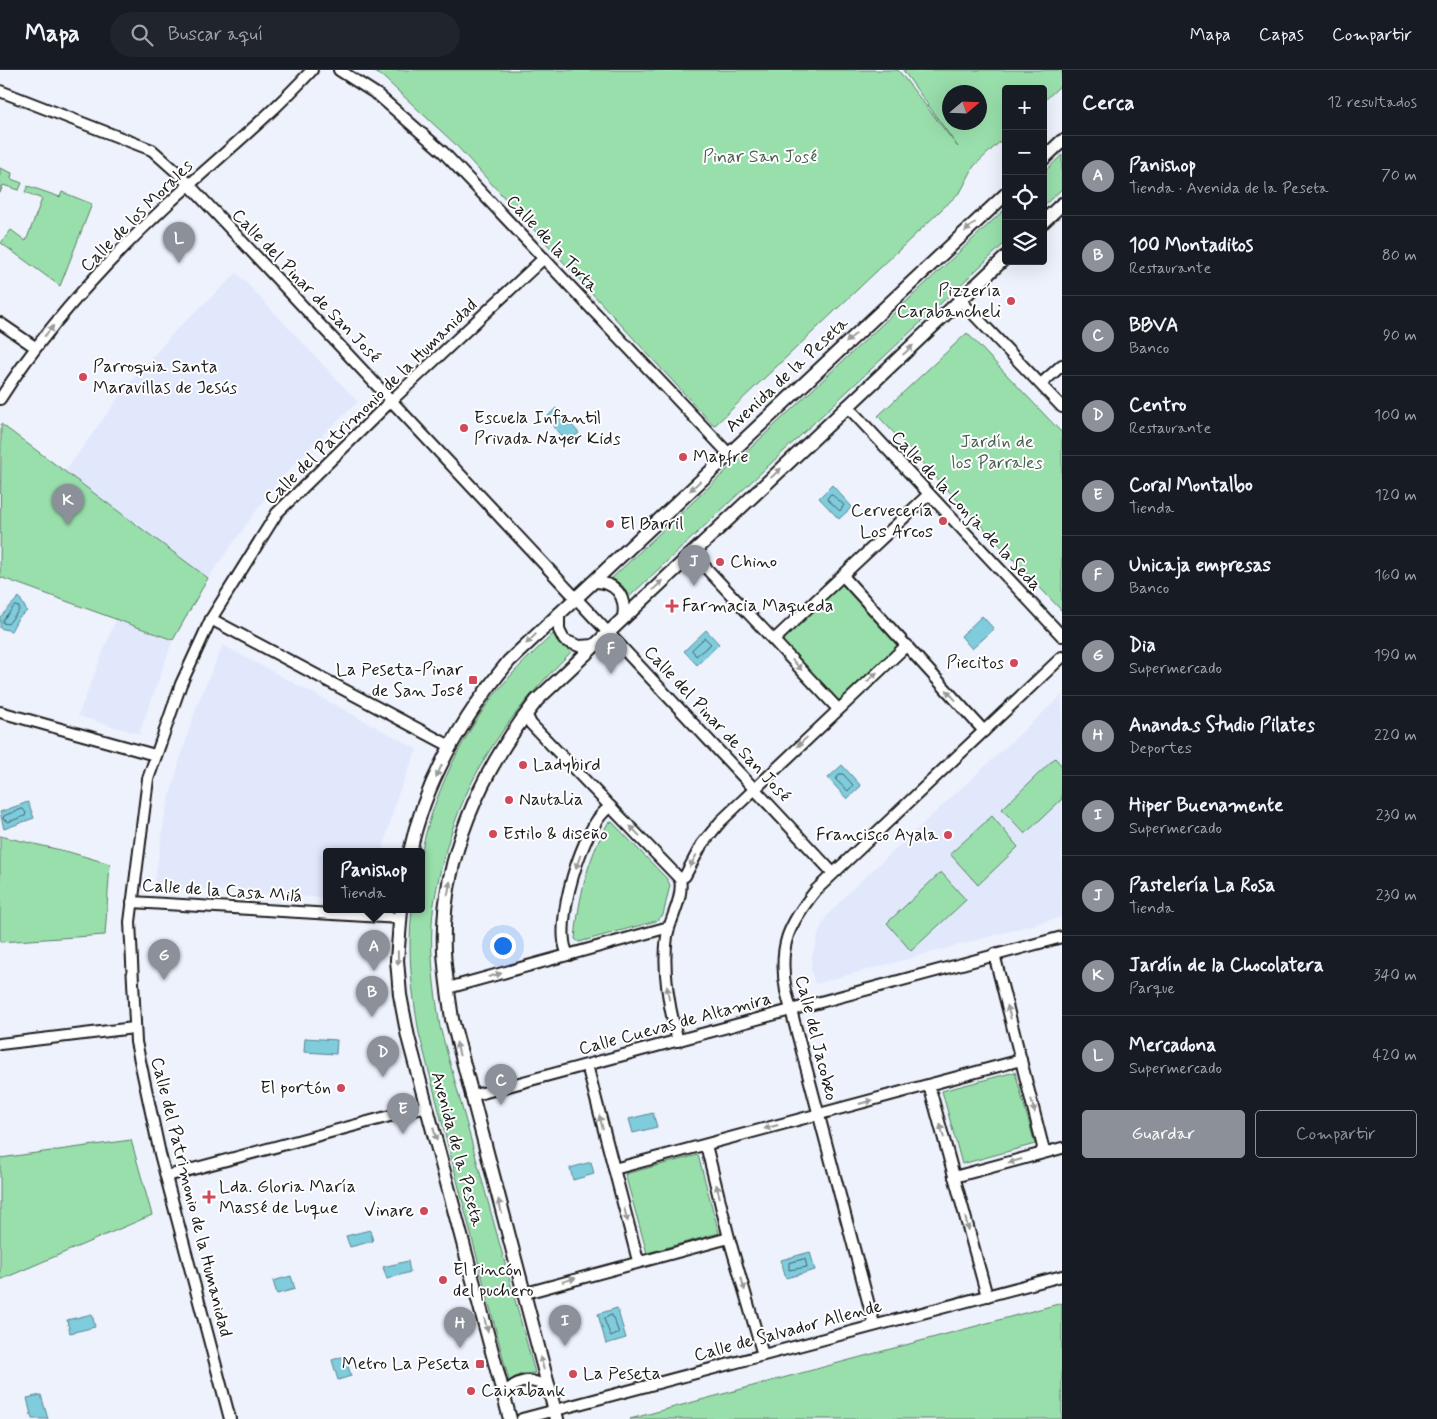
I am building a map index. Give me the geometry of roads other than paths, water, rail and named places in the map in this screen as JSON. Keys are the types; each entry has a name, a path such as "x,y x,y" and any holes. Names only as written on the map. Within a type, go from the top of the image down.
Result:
{"street":[{"name":"Calle de los Morales","path":"0,399 35,347 99,275 168,204 312,70"},
{"name":"Calle de la Torta","path":"339,70 378,95 443,152 728,454"},
{"name":"Calle del Pinar de San José","path":"0,91 152,150 190,185 833,874"},
{"path":"1047,154 1062,141"},
{"name":"Avenida de la Peseta","path":"411,848 430,790 450,746 484,692 509,661 1002,198"},
{"path":"1045,220 1062,204"},
{"name":"Calle del Patrimonio de la Humanidad","path":"230,1419 160,1154 134,1028 130,922 148,779 155,754 181,684 211,619 277,513 392,400 544,258"},
{"name":"Avenida de la Peseta","path":"556,1415 522,1294 459,1052 448,988 444,951 445,920 449,886 464,827 486,776 510,735 538,700 1002,261"},
{"path":"960,300 1062,407"},
{"path":"0,322 35,347"},
{"path":"1041,384 1062,365"},
{"name":"Calle de la Lonja de la Seda","path":"847,406 928,495 1062,636"},
{"path":"774,640 928,495"},
{"path":"692,553 838,709"},
{"path":"843,576 984,731"},
{"path":"592,582 608,583 620,594 624,602 623,618"},
{"path":"559,613 559,630 564,640 579,646 594,645"},
{"path":"211,619 450,746"},
{"path":"680,879 684,876 702,844 721,821 907,645"},
{"name":"Calle del Jacobeo","path":"874,1324 791,1010 782,967 784,943 798,912 833,874 1062,657"},
{"path":"0,712 155,754"},
{"path":"526,714 531,724 680,879 680,890 669,927 666,981 678,1041"},
{"path":"569,955 565,947 564,931 571,882 590,834 602,814 611,807"},
{"name":"Calle de la Casa Milá","path":"132,902 323,911"},
{"name":"Calle de la Casa Milá","path":"379,913 401,914"},
{"name":"Avenida de la Peseta","path":"401,914 397,960 400,995 408,1037 428,1106 510,1419"},
{"path":"448,988 669,927"},
{"name":"Calle Cuevas de Altamira","path":"471,1096 1062,937"},
{"path":"994,954 1043,1147 1041,1153"},
{"path":"0,1044 134,1028"},
{"path":"614,1169 1021,1060"},
{"path":"587,1064 637,1257 640,1260"},
{"path":"929,1085 987,1296"},
{"path":"167,1176 428,1106"},
{"path":"704,1146 707,1149 729,1238 763,1355"},
{"path":"954,1177 1062,1148"},
{"path":"522,1294 640,1260 729,1238"},
{"name":"Calle de Salvador Allende","path":"522,1419 556,1415 874,1324 1062,1276"},
{"path":"504,1394 524,1380 540,1383 548,1388"}],"water":[{"path":"556,408 579,433 568,442 546,418"},
{"path":"832,485 852,507 839,519 819,498"},
{"path":"19,597 27,611 18,618 11,631 0,628 0,617"},
{"path":"982,616 994,629 972,649 961,636"},
{"path":"706,630 719,644 697,665 684,651"},
{"path":"842,765 861,786 847,799 828,778"},
{"path":"28,802 34,818 4,829 0,812"},
{"path":"305,1038 337,1040 336,1054 304,1052"},
{"path":"653,1113 657,1127 633,1133 629,1119"},
{"path":"591,1162 594,1174 573,1180 570,1168"},
{"path":"370,1230 373,1241 350,1247 346,1236"},
{"path":"810,1252 815,1270 786,1278 781,1260"},
{"path":"408,1261 410,1272 387,1279 383,1267"},
{"path":"291,1276 295,1289 277,1294 273,1281"},
{"path":"617,1308 626,1338 606,1344 598,1314"},
{"path":"92,1314 95,1327 70,1333 67,1320"},
{"path":"345,1356 351,1376 338,1380 332,1360"},
{"path":"41,1395 48,1419 32,1419 27,1398"}],"place":[{"name":"Mercadona","path":"179,263"},
{"name":"Pizzería Carabancheli","path":"1011,301"},
{"name":"Parroquia Santa Maravillas de Jesús","path":"83,377"},
{"name":"Escuela Infantil Privada Nayer Kids","path":"464,428"},
{"name":"Mapfre","path":"683,457"},
{"name":"Cervecería Los Arcos","path":"943,521"},
{"name":"El Barril","path":"610,524"},
{"name":"Jardín de la Chocolatera","path":"68,525"},
{"name":"Chino","path":"720,562"},
{"name":"Pastelería La Rosa","path":"694,586"},
{"name":"Farmacia Maqueda","path":"672,606"},
{"name":"Piecitos","path":"1014,663"},
{"name":"Unicaja empresas","path":"611,674"},
{"name":"La Peseta-Pinar de San José","path":"473,680"},
{"name":"Ladybird","path":"523,765"},
{"name":"Nautalia","path":"509,800"},
{"name":"Estilo & diseño","path":"493,834"},
{"name":"Francisco Ayala","path":"948,835"},
{"name":"Panishop","path":"374,971"},
{"name":"Dia","path":"164,980"},
{"name":"100 Montaditos","path":"372,1017"},
{"name":"Centro","path":"383,1077"},
{"name":"El portón","path":"341,1088"},
{"name":"BBVA","path":"501,1105"},
{"name":"Coral Montalbo","path":"403,1134"},
{"name":"Lda. Gloria María Massé de Luque","path":"209,1197"},
{"name":"Vinare","path":"424,1211"},
{"name":"El rincón del puchero","path":"443,1280"},
{"name":"Hiper Buenamente","path":"565,1346"},
{"name":"Anandas Studio Pilates","path":"460,1348"},
{"name":"Metro La Peseta","path":"480,1364"},
{"name":"La Peseta","path":"573,1374"},
{"name":"Caixabank","path":"471,1391"}],"park label":[{"name":"Pinar San José","path":"760,157"},
{"name":"Jardín de los Parrales","path":"997,452"}]}
